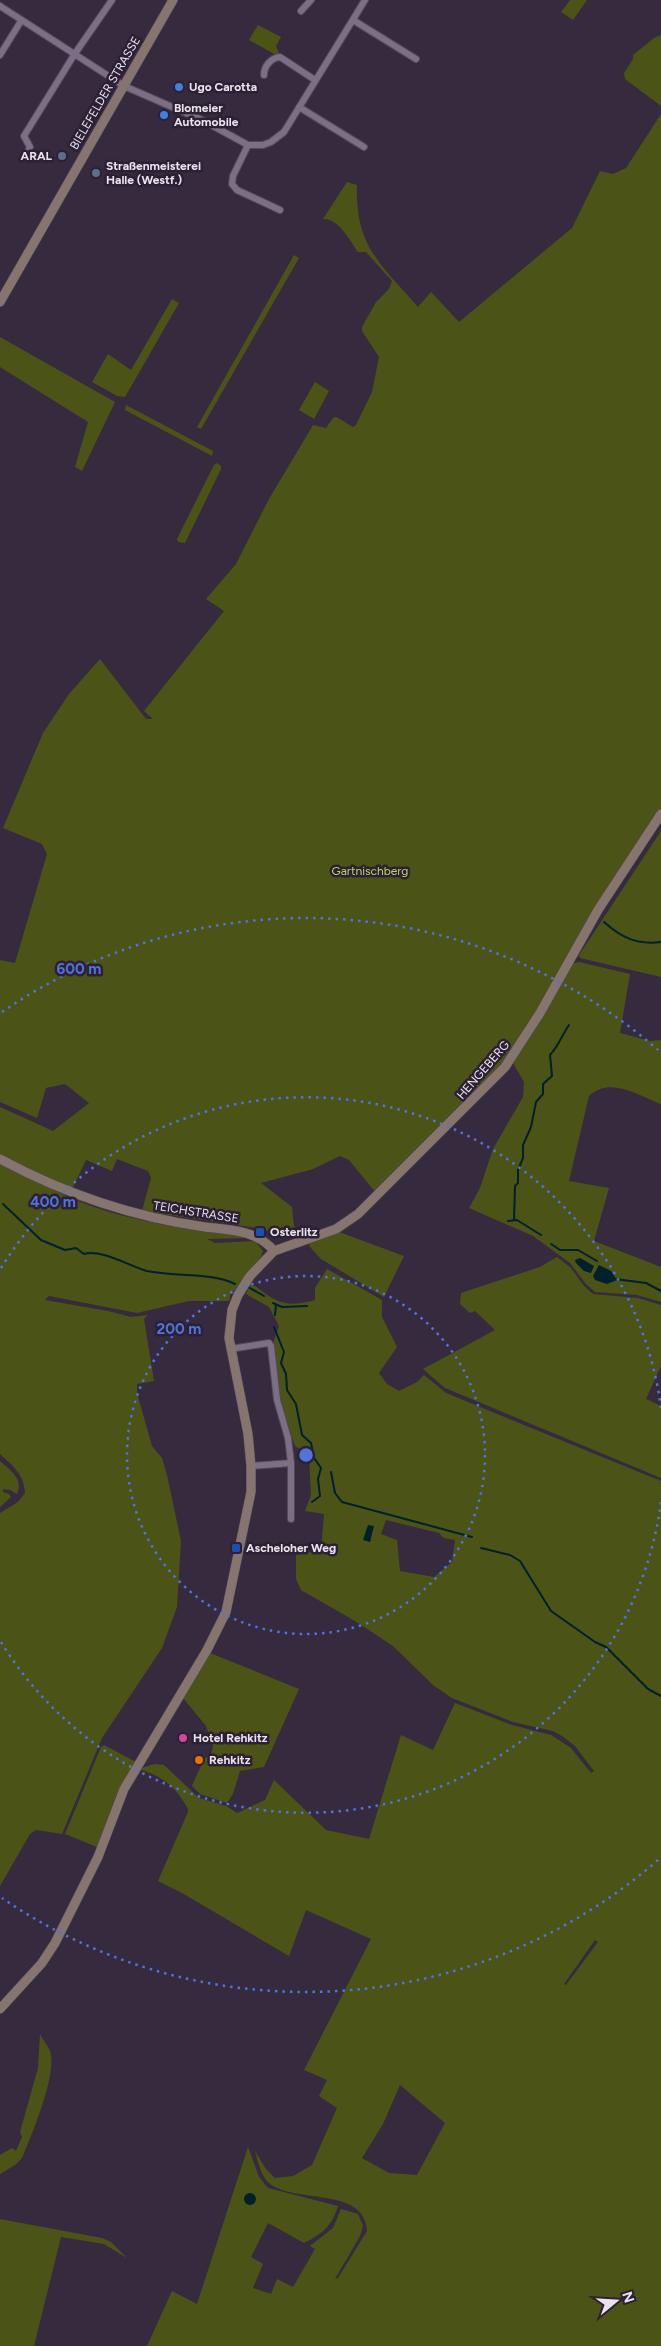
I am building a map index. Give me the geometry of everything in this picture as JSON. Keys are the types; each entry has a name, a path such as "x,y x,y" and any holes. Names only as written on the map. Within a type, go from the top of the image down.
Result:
{"street":[{"path":"26,156 30,147 24,136 74,55 112,0"},
{"name":"BIELEFELDER STRASSE","path":"0,302 173,0"},
{"path":"301,11 310,0"},
{"path":"0,6 124,86 202,120 248,145 263,145 278,138 365,0"},
{"path":"353,20 416,58"},
{"path":"0,55 21,21"},
{"path":"264,76 264,71 270,61 280,57 315,80"},
{"path":"299,107 364,147"},
{"path":"248,145 233,176 232,184 237,190 280,210"},
{"name":"HENGEBERG","path":"274,1251 336,1229 353,1218 414,1160 500,1073 517,1051 598,910 661,814"},
{"name":"TEICHSTRASSE","path":"0,1160 35,1178 81,1197 159,1220 252,1234 269,1244 274,1251"},
{"path":"0,2009 42,1963 63,1929 98,1857 124,1789 207,1650 226,1612 251,1492 252,1466 248,1434 230,1349 230,1323 238,1295 250,1276 274,1251"},
{"path":"230,1349 269,1343 271,1346 277,1400 288,1438 292,1463 291,1519"},
{"path":"252,1466 292,1463"}],"green space":[{"path":"570,0 587,0 573,20 561,12"},
{"path":"258,25 281,37 276,46 279,53 276,55 249,40"},
{"path":"661,35 661,106 625,79 624,73 633,59 633,55 654,38"},
{"name":"Gartnischberg","path":"661,114 661,808 586,924 512,1053 494,1075 376,1193 349,1160 340,1156 313,1169 261,1183 292,1207 295,1237 251,1227 142,1211 151,1178 148,1171 117,1159 112,1171 86,1160 72,1189 45,1185 93,1207 127,1217 251,1238 207,1239 215,1243 255,1241 263,1251 261,1257 234,1291 231,1291 229,1301 189,1301 137,1313 49,1296 45,1300 131,1317 148,1315 144,1319 154,1381 137,1384 137,1393 152,1446 162,1458 181,1541 177,1607 162,1648 102,1738 62,1834 36,1830 30,1834 0,1886 0,1513 18,1502 25,1493 20,1475 0,1454 0,1107 53,1131 89,1103 65,1084 46,1088 37,1118 0,1102 0,960 15,963 47,854 42,844 3,828 43,733 69,694 100,659 146,719 153,719 144,711 224,611 206,599 236,564 269,499 313,425 326,428 333,418 336,417 353,427 356,425 372,392 379,357 362,331 362,327 376,302 389,289 392,281 366,252 358,252 339,226 334,222 323,219 347,182 357,185 360,224 366,240 382,266 418,307 431,292 459,322 572,228 600,171 613,174 626,168"},
{"path":"294,255 299,258 201,429 197,427"},
{"path":"172,299 179,303 125,397 117,396 92,382 108,354 131,370"},
{"path":"0,337 115,402 82,471 75,467 88,422 0,367"},
{"path":"315,382 329,391 314,419 299,410"},
{"path":"126,405 213,451 212,456 125,410"},
{"path":"217,463 221,466 221,469 185,543 178,542 177,539 214,465"},
{"path":"661,831 661,977 580,958 579,955"},
{"path":"579,962 630,974 620,1033 650,1041 661,1040 661,1104 633,1092 615,1087 597,1090 589,1096 569,1181 609,1188 594,1241 661,1267 661,1302 637,1295 595,1292 586,1284 570,1263 533,1236 469,1208 480,1188 493,1149 523,1097 524,1082 513,1063 571,964"},
{"path":"339,1232 404,1256 384,1297 321,1259 309,1246 311,1242"},
{"path":"557,1257 571,1268 584,1286 593,1294 638,1298 661,1305 661,1366 646,1399 661,1406 661,1478 445,1388 423,1369 495,1330 475,1311 470,1313 460,1304 461,1293 540,1267"},
{"path":"327,1269 382,1300 382,1317 397,1347 379,1373 387,1384 399,1391 417,1382 424,1375 446,1393 661,1481 661,2346 147,2346 172,2291 197,2304 248,2147 259,2177 268,2188 338,2206 333,2219 326,2229 304,2243 268,2223 251,2257 263,2264 253,2288 271,2294 277,2279 293,2287 315,2249 310,2246 333,2228 341,2209 358,2214 363,2226 360,2236 335,2279 338,2278 367,2231 363,2216 353,2207 340,2201 277,2188 264,2177 255,2151 266,2169 275,2178 293,2176 312,2165 337,2108 319,2096 327,2080 304,2070 371,1939 306,1910 289,1956 182,1893 158,1881 188,1809 168,1783 155,1775 139,1769 154,1764 164,1765 199,1798 226,1806 237,1813 265,1800 274,1780 326,1830 369,1839 401,1735 433,1750 455,1703 512,1725 551,1735 571,1748 591,1773 594,1771 575,1746 562,1736 553,1731 513,1722 452,1698 433,1685 393,1646 355,1621 301,1590 296,1579 296,1555 321,1550 324,1514 305,1511 311,1495 309,1455 295,1446 279,1399 274,1340 279,1326 269,1307 246,1294 250,1285 255,1286 276,1300 296,1304 315,1300 315,1288","holes":["386,1520 439,1533 444,1538 455,1540 452,1562 434,1577 400,1571 397,1540 381,1534","595,1940 598,1942 566,1985 564,1984","400,2085 445,2123 417,2175 389,2173 362,2158 383,2124"]},
{"path":"0,1461 15,1475 19,1489 17,1494 3,1489 3,1492 11,1497 0,1507"},
{"path":"210,1653 299,1689 264,1767 240,1771 233,1794 227,1803 200,1794 192,1786 204,1759 211,1754 213,1747 206,1726 183,1698"},
{"path":"104,1745 136,1762 119,1791 97,1847 65,1834 101,1747"},
{"path":"40,2034 50,2051 50,2074 47,2089 22,2158 15,2165 0,2174 0,2155 12,2148 16,2151 22,2137 20,2132 38,2068"},
{"path":"0,2219 102,2238 111,2242 127,2258 104,2244 61,2237 34,2346 0,2346"}],"water":[{"path":"580,1258 594,1266 591,1273 584,1271 576,1263 575,1260"},
{"path":"599,1265 611,1271 617,1280 607,1284 595,1280 593,1276"},
{"path":"368,1525 374,1526 370,1542 363,1540"},
{"path":"250,2193 256,2199 250,2205 244,2199"}],"waterway":[{"path":"604,922 630,939 652,943 661,942"},
{"path":"514,1220 515,1186 518,1183 518,1170 523,1158 523,1145 531,1127 536,1102 543,1094 543,1084 552,1076 550,1055 569,1025"},
{"path":"3,1204 41,1240 65,1250 76,1248 84,1254 91,1253 107,1256 147,1271 204,1276 235,1284"},
{"path":"508,1221 517,1220 541,1235"},
{"path":"551,1244 560,1250 578,1250 597,1261"},
{"path":"615,1279 646,1283 661,1291"},
{"path":"248,1287 264,1296"},
{"path":"273,1303 282,1307 307,1306"},
{"path":"275,1315 276,1305"},
{"path":"274,1327 284,1352 281,1363 286,1374 287,1390 296,1404 302,1435 311,1443 314,1458 321,1468 318,1479 320,1496 312,1502"},
{"path":"331,1472 335,1493 342,1502 472,1537"},
{"path":"481,1548 510,1555 520,1561 551,1611 595,1642 606,1647 648,1689 661,1696"}],"place":[{"name":"Ugo Carotta","path":"179,87"},
{"name":"Blomeier Automobile","path":"164,115"},
{"name":"ARAL","path":"62,156"},
{"name":"Straßenmeisterei Halle (Westf.)","path":"96,173"},
{"name":"Osterlitz","path":"260,1232"},
{"name":"Ascheloher Weg","path":"236,1548"},
{"name":"Hotel Rehkitz","path":"183,1738"},
{"name":"Rehkitz","path":"199,1760"}]}
